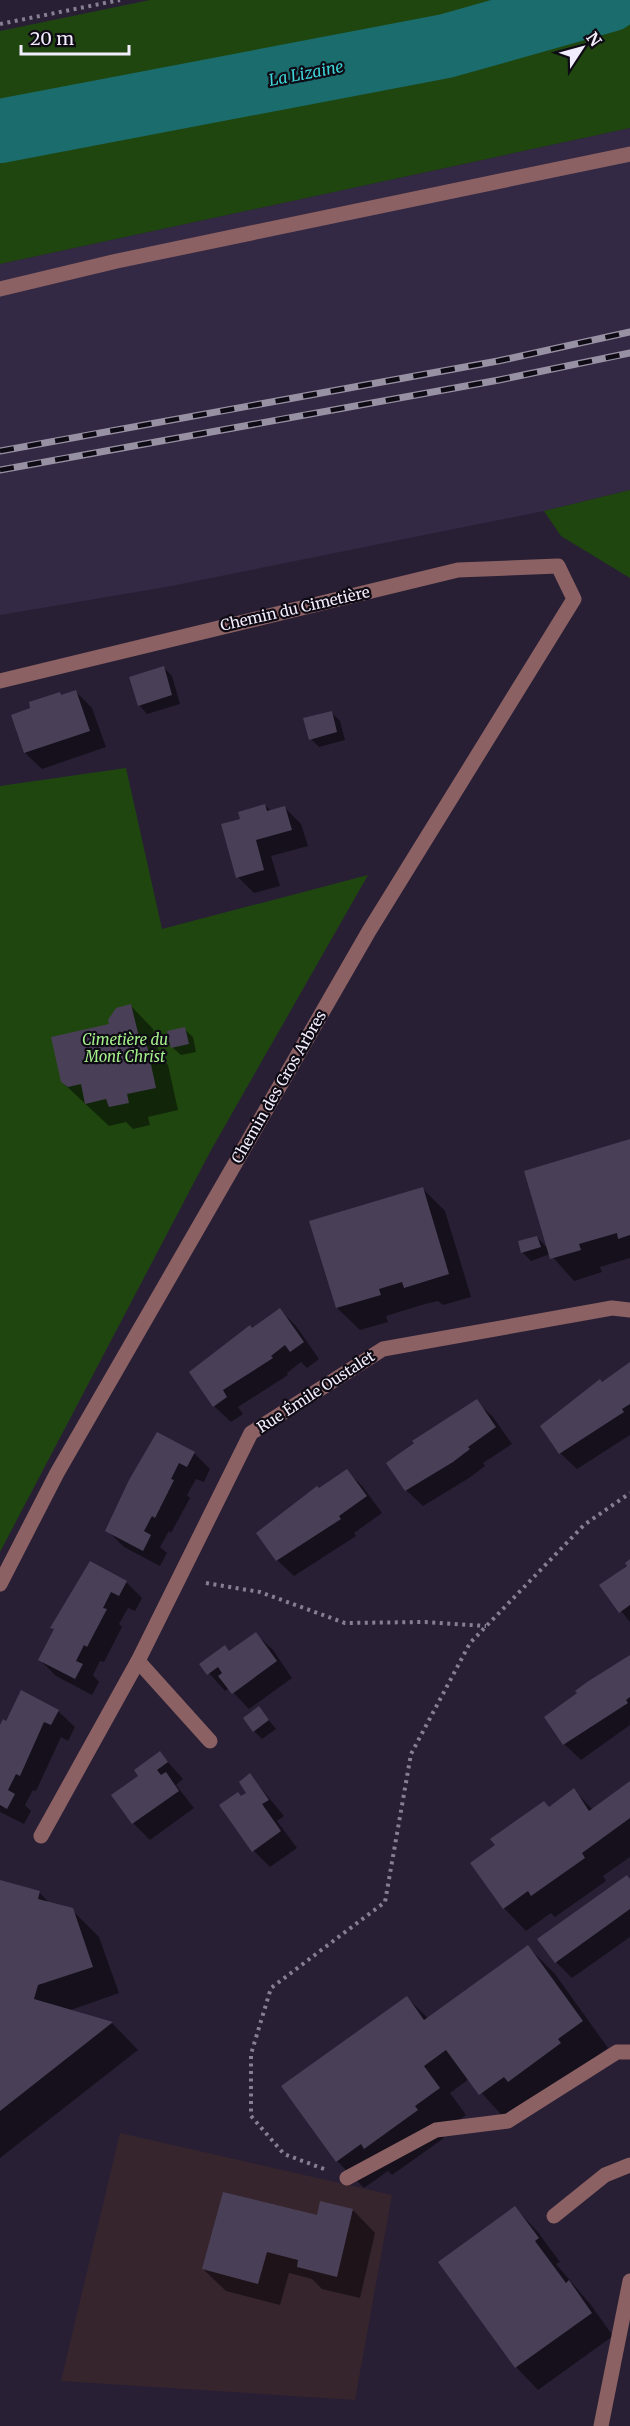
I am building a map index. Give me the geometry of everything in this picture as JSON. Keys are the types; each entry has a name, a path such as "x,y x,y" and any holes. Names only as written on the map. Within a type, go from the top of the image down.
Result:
{"street":[{"path":"0,289 117,261 630,154"},
{"name":"Chemin du Cimetière","path":"0,681 458,570 558,566 574,599"},
{"name":"Chemin des Gros Arbres","path":"0,1584 57,1473 363,941 574,599"},
{"name":"Rue Émile Oustalet","path":"41,1836 138,1661 251,1433 383,1349 612,1308 630,1310"},
{"path":"138,1661 210,1741"},
{"path":"348,2178 436,2130 508,2121 617,2052 630,2052"},
{"path":"554,2216 605,2175 630,2165"},
{"path":"601,2426 630,2281"}],"path":[{"path":"0,24 120,0"},
{"path":"348,2178 284,2154 251,2116 251,2054 271,1988 385,1902 411,1754 470,1643 584,1525 630,1493"},
{"path":"179,1579 260,1592 345,1623 425,1622 487,1626"}],"shaded area":[{"path":"630,128 630,490 544,511 166,587 0,615 0,264"},
{"path":"120,2133 392,2195 355,2400 61,2381"}],"green space":[{"path":"150,0 630,0 630,128 0,264 0,31"},
{"path":"630,490 630,578 561,536 544,511"},
{"name":"Cimetière du Mont Christ","path":"126,768 162,929 368,875 210,1152 0,1552 0,786"}],"building":[{"path":"164,666 172,695 138,706 129,677"},
{"path":"76,690 90,731 24,753 11,715 30,708 29,702 60,692 61,695"},
{"path":"332,711 337,732 309,740 303,718"},
{"path":"265,804 267,811 285,806 292,830 256,840 264,870 236,878 221,824 240,819 238,812"},
{"path":"131,1004 139,1037 146,1041 156,1088 127,1094 129,1103 109,1107 106,1099 85,1104 81,1084 68,1087 61,1082 51,1037 109,1024 108,1020 116,1008"},
{"path":"185,1027 189,1044 171,1048 167,1031"},
{"path":"630,1139 630,1235 618,1239 617,1233 579,1244 581,1250 550,1259 524,1171"},
{"path":"423,1187 449,1274 404,1288 402,1282 379,1289 381,1295 336,1308 309,1221"},
{"path":"537,1236 541,1247 521,1253 518,1241"},
{"path":"280,1308 304,1342 290,1352 285,1345 271,1356 273,1358 223,1390 227,1397 213,1407 189,1372 250,1325 252,1328"},
{"path":"630,1362 630,1404 622,1409 624,1412 559,1454 540,1426 600,1379 602,1382"},
{"path":"477,1399 496,1427 468,1447 470,1449 453,1462 405,1491 386,1463 414,1443 412,1441"},
{"path":"157,1432 195,1452 187,1467 179,1463 171,1479 174,1480 155,1518 152,1516 144,1531 151,1535 143,1551 105,1531 129,1480"},
{"path":"347,1469 367,1496 339,1516 341,1519 276,1561 256,1533 317,1486 319,1488"},
{"path":"630,1559 630,1605 619,1613 599,1585 627,1566 625,1563"},
{"path":"90,1561 127,1581 119,1596 111,1592 103,1608 107,1609 87,1647 84,1645 76,1661 83,1664 75,1679 38,1660 54,1629 50,1628"},
{"path":"256,1632 277,1661 232,1694 218,1676 222,1673 218,1667 207,1675 199,1664 225,1645 229,1651"},
{"path":"630,1655 630,1697 626,1700 628,1703 563,1745 544,1717 577,1693 575,1691 587,1682"},
{"path":"21,1690 59,1710 51,1725 44,1722 20,1776 16,1774 8,1790 15,1794 7,1809 0,1805 0,1725 3,1719 6,1721"},
{"path":"259,1706 269,1720 253,1732 243,1718"},
{"path":"160,1751 168,1762 157,1770 161,1775 166,1772 179,1791 132,1824 111,1795 138,1776 134,1770"},
{"path":"250,1773 269,1800 262,1804 281,1831 252,1852 219,1805 238,1792 241,1796 246,1793 239,1782"},
{"path":"630,1781 630,1818 582,1853 585,1858 531,1896 528,1891 503,1909 470,1863 495,1845 490,1839 544,1801 549,1807 574,1788 589,1811"},
{"path":"627,1875 630,1879 630,1909 555,1963 537,1939"},
{"path":"0,1880 40,1891 38,1899 73,1908 93,1967 38,1985 34,1999 113,2022 0,2111"},
{"path":"528,1945 583,2021 558,2039 561,2043 508,2082 504,2077 479,2095 446,2050 424,2066 440,2088 415,2106 418,2110 364,2149 361,2144 336,2162 281,2086 407,1996 424,2020"},
{"path":"223,2192 317,2215 320,2201 353,2209 337,2277 297,2267 298,2260 267,2252 258,2284 202,2269"},
{"path":"515,2206 539,2238 535,2241 566,2283 569,2280 592,2313 515,2368 438,2262"}],"waterway":[{"name":"La Lizaine","path":"0,131 446,46 609,0"}],"railway":[{"path":"0,451 498,361 630,332"},
{"path":"0,470 499,380 630,353"}]}
